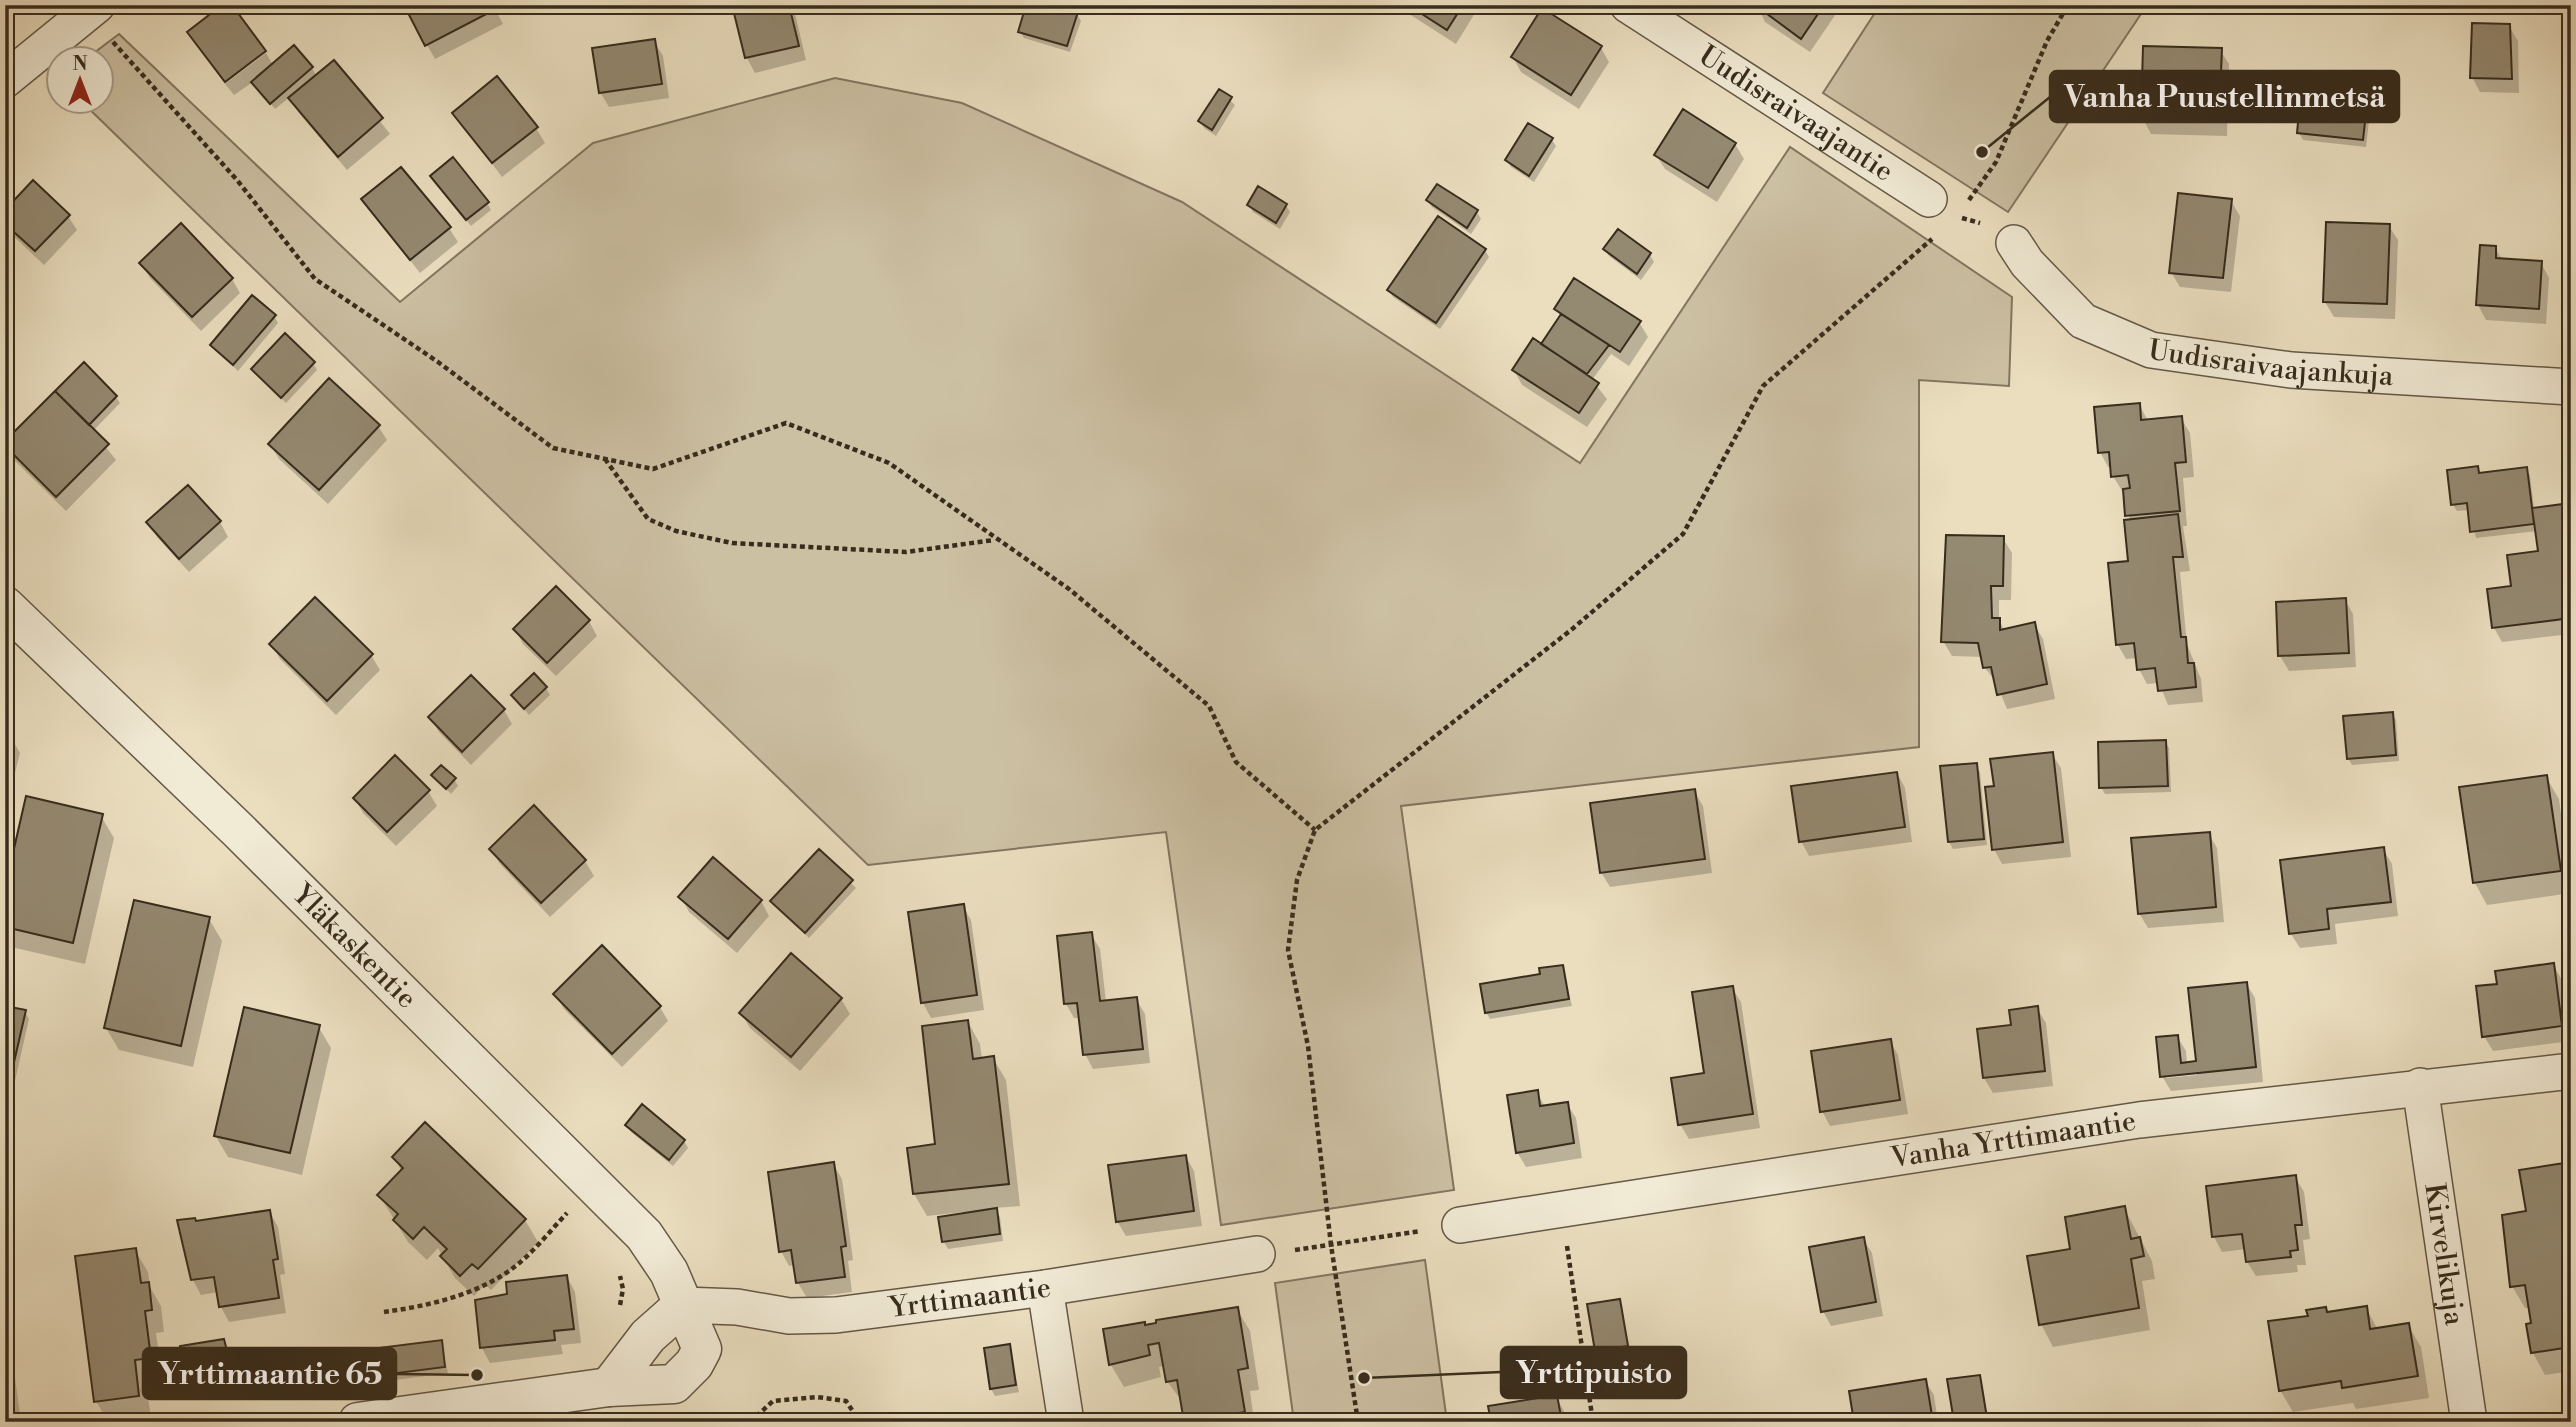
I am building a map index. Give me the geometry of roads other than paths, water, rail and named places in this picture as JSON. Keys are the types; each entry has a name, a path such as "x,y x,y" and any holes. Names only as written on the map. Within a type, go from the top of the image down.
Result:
{"street":[{"name":"Uudisraivaajantie","path":"1628,5 1943,208"},
{"path":"5,80 92,9"},
{"name":"Uudisraivaajankuja","path":"2014,243 2027,263 2083,321 2151,350 2291,370 2571,387"},
{"name":"Yläkaskentie","path":"5,606 238,830 644,1235 669,1272 683,1304"},
{"name":"Vanha Yrttimaantie","path":"1460,1225 2139,1120 2420,1086 2571,1071"},
{"name":"Kirvelikuja","path":"2420,1086 2469,1422"},
{"name":"Yrttimaantie","path":"683,1304 737,1307 789,1316 836,1315 1045,1288 1257,1254"},
{"path":"1045,1288 1066,1422"},
{"path":"358,1422 609,1387 674,1384 694,1364 702,1349 683,1304 648,1336 609,1387"}],"place":[{"name":"Vanha Puustellinmetsä","path":"1982,152"},
{"name":"Yrttimaantie 65","path":"477,1375"},
{"name":"Yrttipuisto","path":"1364,1378"}]}
